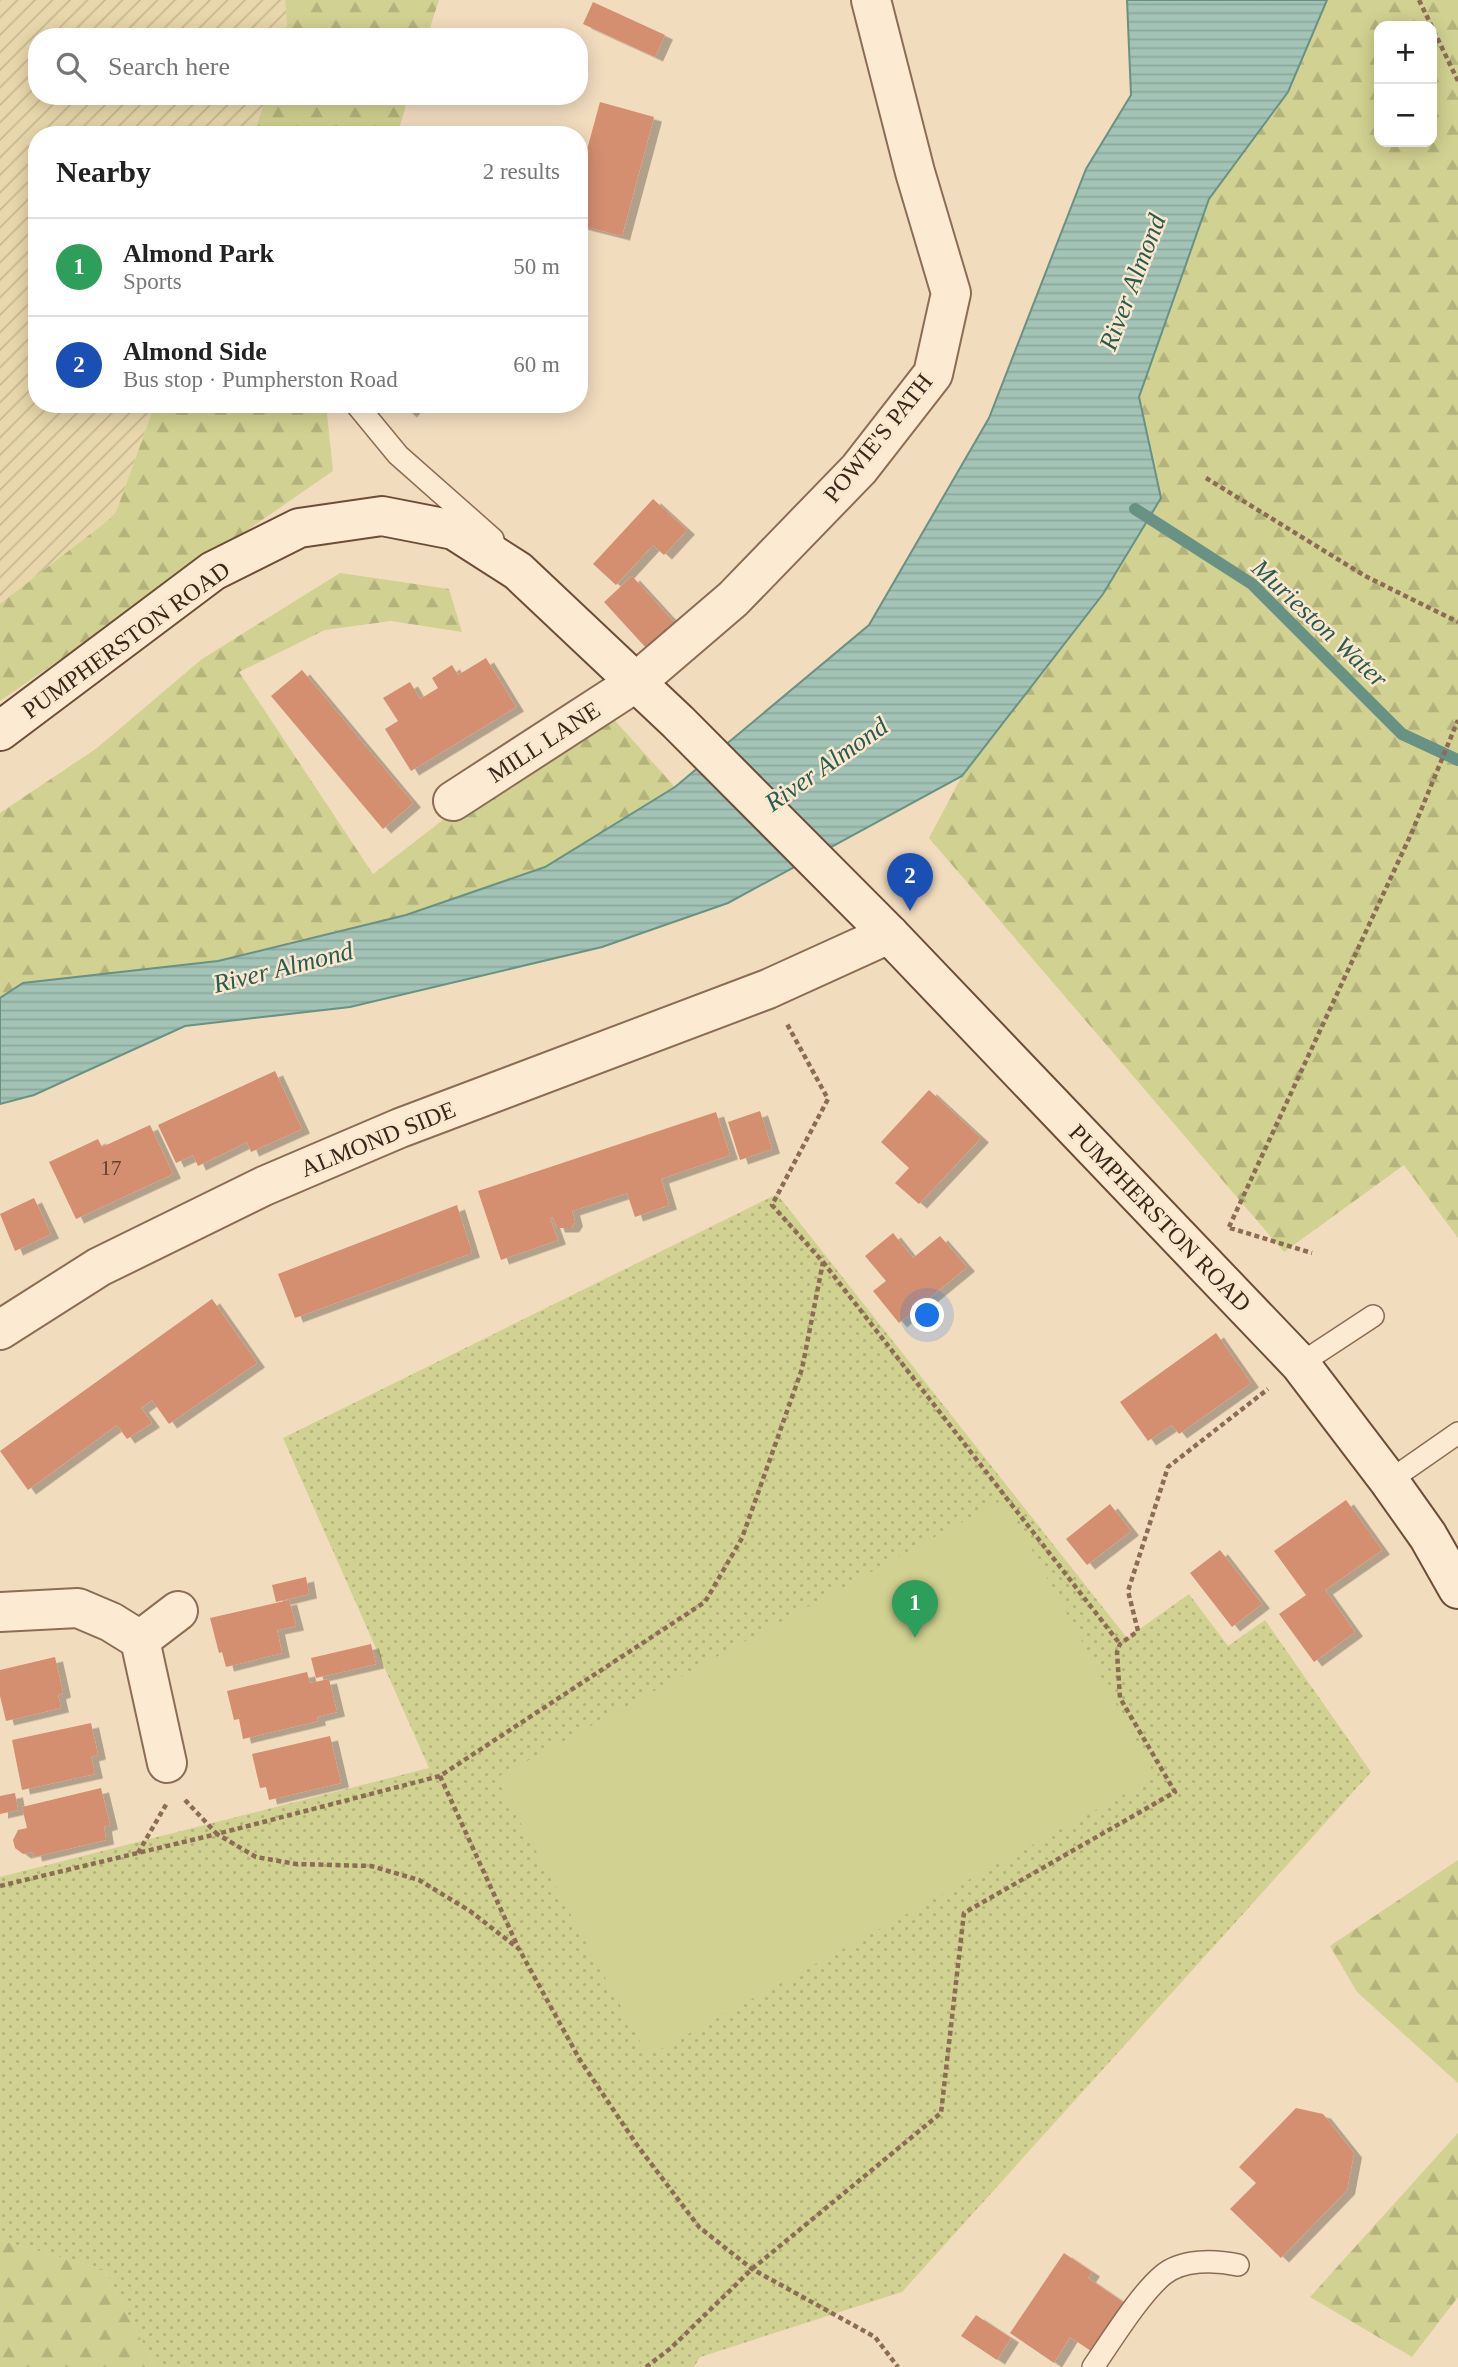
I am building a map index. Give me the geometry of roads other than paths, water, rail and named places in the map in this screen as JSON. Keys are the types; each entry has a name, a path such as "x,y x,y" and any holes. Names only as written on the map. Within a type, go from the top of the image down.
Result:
{"street":[{"name":"POWIE'S PATH","path":"635,682 733,599 859,468 933,374 951,293 915,172 871,0"},
{"name":"PUMPHERSTON ROAD","path":"0,731 213,571 299,528 382,516 454,530 518,571 678,722 889,934 1300,1364 1429,1536 1458,1589"},
{"name":"MILL LANE","path":"453,802 635,682"},
{"name":"ALMOND SIDE","path":"0,1330 99,1267 264,1186 400,1128 768,989 889,934"},
{"path":"0,1612 78,1608 111,1622 140,1640 171,1776"},
{"path":"140,1640 178,1611"}],"lane":[{"path":"363,413 398,455 488,532 518,571"},
{"path":"1300,1364 1373,1316"},
{"path":"1390,1481 1458,1433"},
{"path":"1093,2367 1163,2275 1177,2267 1194,2263 1222,2262 1238,2265"}],"water":[{"name":"River Almond","path":"1127,0 1327,0 1288,92 1209,199 1139,397 1161,498 1103,594 962,776 728,903 602,947 350,1007 185,1026 34,1095 0,1104 0,998 23,983 218,961 406,915 545,867 675,787 869,625 989,418 1086,169 1131,95"}],"waterway":[{"name":"Murieston Water","path":"1135,509 1252,584 1402,734 1458,760"}],"place":[{"name":"Almond Side","path":"910,911"},
{"name":"Almond Park","path":"915,1638"}]}
